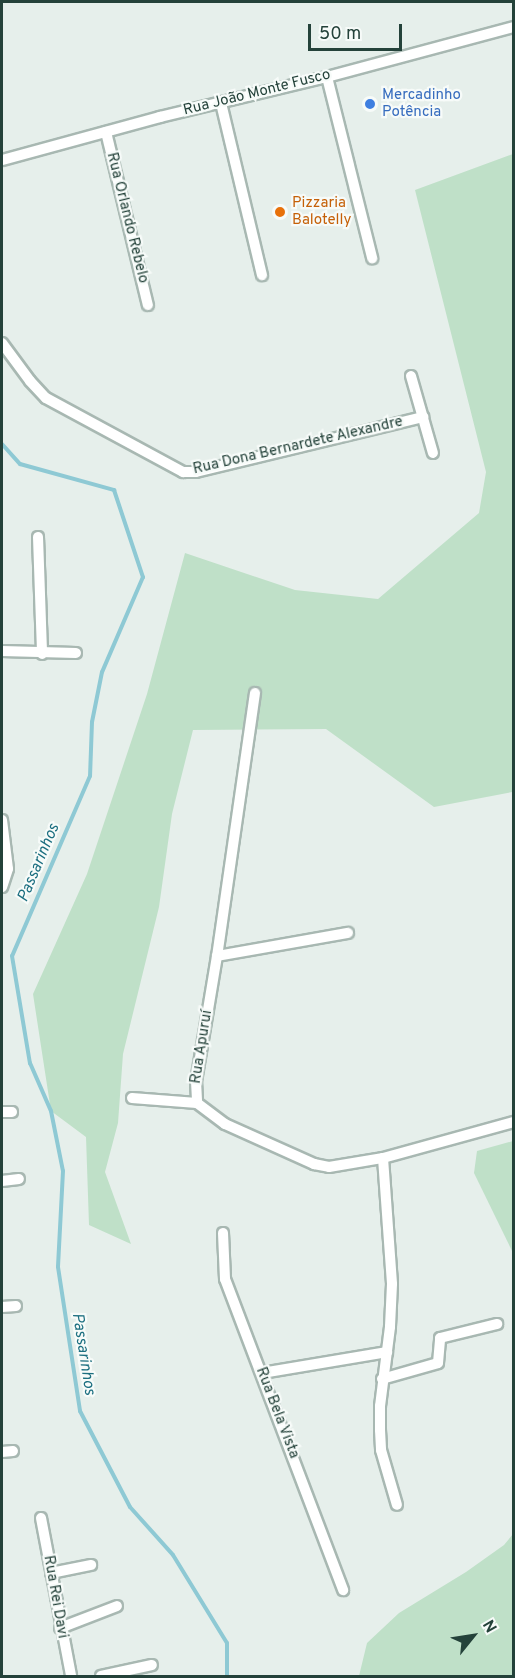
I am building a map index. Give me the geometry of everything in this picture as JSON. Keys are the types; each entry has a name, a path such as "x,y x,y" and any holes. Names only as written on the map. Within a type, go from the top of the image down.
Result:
{"street":[{"name":"Rua João Monte Fusco","path":"2,160 513,27"},
{"path":"327,76 372,258"},
{"path":"221,103 262,275"},
{"name":"Rua Orlando Rebelo","path":"106,132 148,305"},
{"name":"Rua Dona Bernardete Alexandre","path":"2,343 30,381 46,398 183,472 196,472 423,417"},
{"path":"411,376 433,453"},
{"path":"38,537 42,654"},
{"path":"2,651 42,654 76,653"},
{"name":"Rua Apuruí","path":"255,693 218,957 196,1081 197,1102 225,1124 314,1164 329,1167 382,1158 513,1122"},
{"path":"2,820 8,869 2,887"},
{"path":"218,957 348,933"},
{"path":"132,1098 197,1102"},
{"path":"382,1158 392,1284 387,1352 382,1379 381,1450 397,1504"},
{"path":"2,1181 19,1179"},
{"name":"Rua Bela Vista","path":"222,1233 225,1279 343,1590"},
{"path":"2,1307 16,1306"},
{"path":"382,1379 438,1363 440,1338 497,1324"},
{"path":"262,1373 387,1352"},
{"path":"2,1452 14,1450"},
{"name":"Rua Rei Davi","path":"41,1518 71,1677"},
{"path":"51,1573 91,1565"},
{"path":"60,1628 117,1606"},
{"path":"101,1677 152,1665"}],"green space":[{"path":"513,154 513,796 512,792 434,807 326,729 193,730 172,814 159,907 123,1054 118,1123 105,1172 131,1244 89,1225 86,1137 51,1111 33,994 87,874 147,694 185,553 295,590 378,599 479,513 486,472 415,190"},
{"path":"514,1141 513,1253 474,1173 477,1151"},
{"path":"513,1534 513,1676 359,1676 367,1643 399,1613 466,1572 504,1545"}],"waterway":[{"name":"Passarinhos","path":"2,444 20,464 114,490 143,577 102,672 92,722 90,776 12,956 30,1063 51,1111 63,1171 58,1267 80,1411 130,1507 173,1555 227,1643 227,1676"}],"place":[{"name":"Mercadinho Potência","path":"370,104"},
{"name":"Pizzaria Balotelly","path":"280,212"}]}
